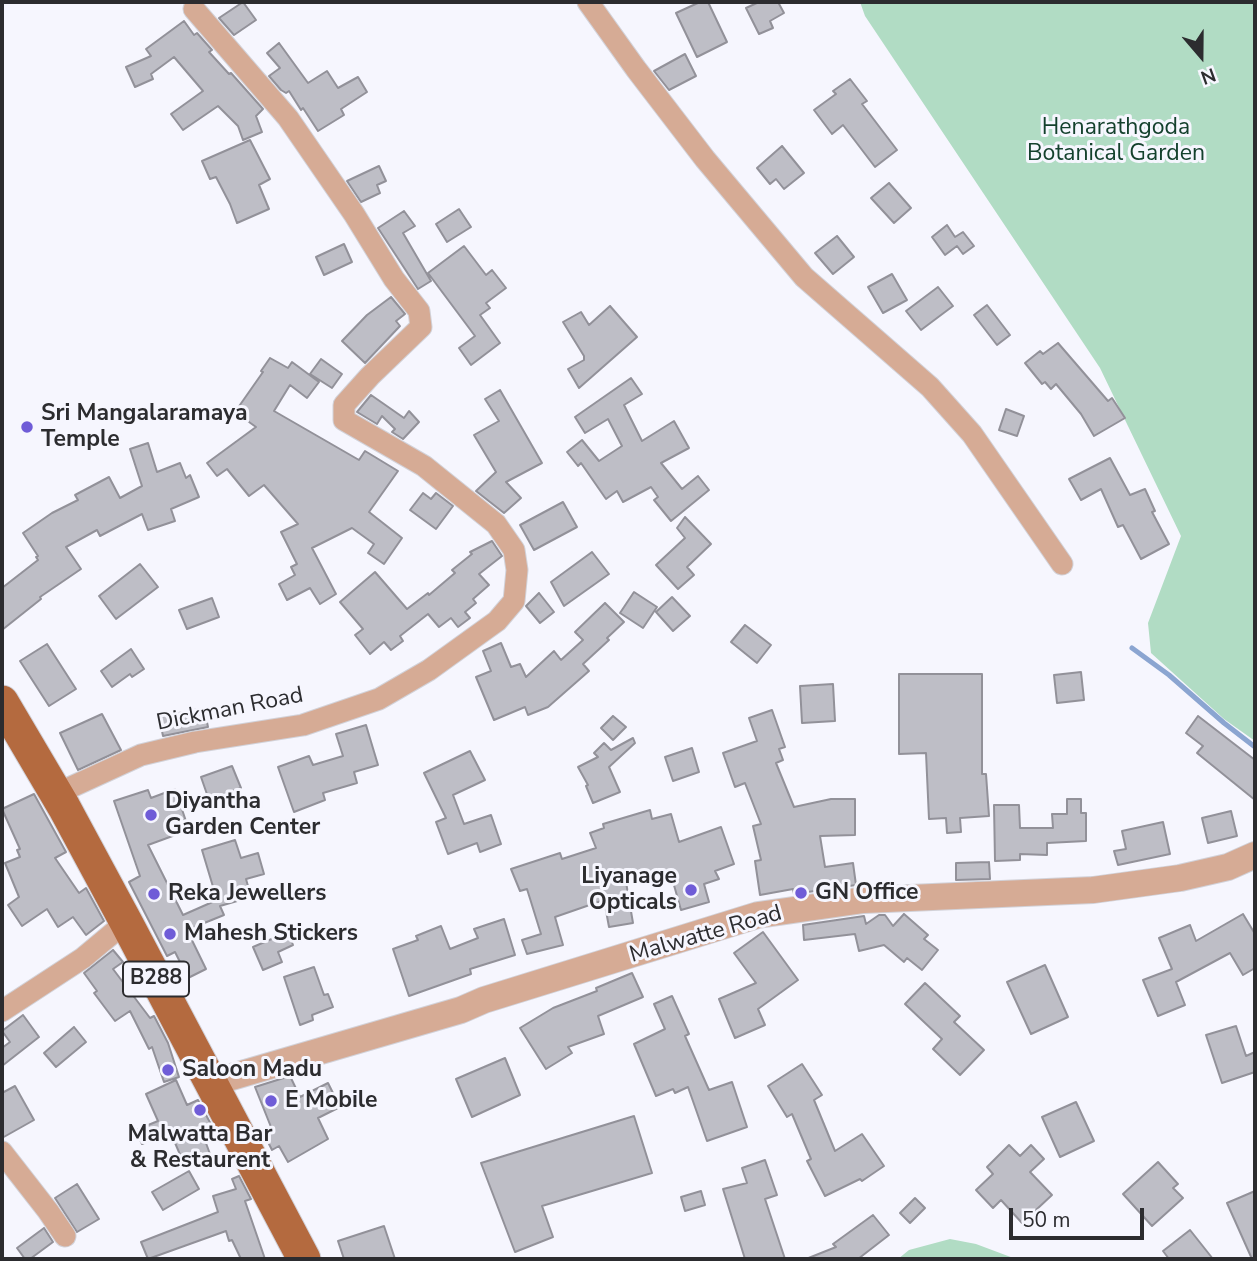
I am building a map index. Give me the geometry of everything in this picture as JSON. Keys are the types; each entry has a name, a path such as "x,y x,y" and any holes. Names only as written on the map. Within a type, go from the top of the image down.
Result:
{"main road":[{"name":"B288","path":"2,702 126,922 304,1259"}],"street":[{"path":"588,2 705,159 804,277 930,387 972,434 1062,564"},
{"name":"Dickman Road","path":"56,794 141,755 195,742 303,725 379,699 429,670 497,621 514,601 517,570 514,550 496,524 424,466 344,420 344,405 421,327 419,311 394,279 354,214 288,118 194,9"},
{"name":"Malwatte Road","path":"212,1083 461,1010 484,1000 758,915 864,900 1093,890 1180,878 1228,867 1255,855"},
{"path":"2,1011 83,958 126,922"},
{"path":"2,1152 65,1236"}],"green space":[{"name":"Henarathgoda Botanical Garden","path":"860,2 1255,2 1255,741 1224,719 1151,653 1148,623 1181,536 1100,368 865,16"},
{"path":"950,1239 976,1244 1016,1259 898,1259 909,1250"}],"building":[{"path":"243,2 256,20 234,35 219,18"},
{"path":"700,2 708,2 727,42 697,57 676,13"},
{"path":"759,2 778,2 784,13 770,21 773,28 759,34 746,8"},
{"path":"184,21 194,35 197,33 212,50 209,52 263,109 256,116 262,132 243,140 238,126 218,106 183,130 171,114 203,91 174,57 151,74 153,79 135,87 126,67 151,56 146,49"},
{"path":"279,43 308,83 327,71 338,88 358,77 367,92 341,109 344,115 318,131 289,91 286,93 281,90 269,76 280,68 267,53"},
{"path":"685,54 696,76 669,90 654,71"},
{"path":"850,79 867,101 862,104 897,150 875,167 843,125 832,134 814,110 836,94 833,91"},
{"path":"250,140 270,179 259,185 269,209 237,223 216,177 210,179 202,161"},
{"path":"782,146 804,173 784,189 776,179 770,184 757,168"},
{"path":"379,166 386,181 377,185 380,193 361,202 347,181"},
{"path":"889,183 911,208 894,223 871,198"},
{"path":"459,209 471,227 447,242 436,224"},
{"path":"404,211 415,226 403,233 431,281 418,289 378,228"},
{"path":"947,225 955,237 963,232 974,246 963,254 957,246 945,255 932,237"},
{"path":"837,236 854,257 833,274 815,253"},
{"path":"344,244 352,262 324,275 316,257"},
{"path":"464,246 486,275 492,270 506,288 486,303 490,308 480,315 500,343 471,365 459,348 475,336 428,273"},
{"path":"892,274 907,300 883,313 868,287"},
{"path":"938,287 953,306 921,330 906,311"},
{"path":"391,297 405,314 396,321 400,326 365,363 342,341 367,315"},
{"path":"987,305 1010,335 997,345 974,315"},
{"path":"610,306 637,337 579,388 568,369 584,360 584,356 563,322 581,312 589,325"},
{"path":"1058,343 1108,401 1112,398 1125,418 1094,436 1081,414 1056,384 1051,389 1045,382 1042,384 1025,363 1040,351 1043,354"},
{"path":"270,358 288,368 292,362 319,382 307,398 290,385 274,411 359,460 365,451 398,471 369,512 402,538 384,564 368,553 374,544 352,528 312,548 336,594 320,604 310,588 287,600 279,584 295,575 291,567 297,564 281,532 298,524 264,485 249,496 227,469 217,476 207,463 256,427 235,412"},
{"path":"321,359 342,374 332,388 310,374"},
{"path":"631,378 642,394 624,405 642,441 674,421 689,448 661,463 682,489 698,476 709,490 671,521 654,500 658,497 651,487 623,502 617,491 606,499 581,463 578,466 567,452 582,440 599,461 622,446 608,419 585,433 575,417"},
{"path":"500,390 542,463 506,482 521,498 504,513 476,491 496,472 474,435 499,421 485,399"},
{"path":"371,395 404,418 409,411 419,422 403,439 392,432 395,429 382,416 377,424 357,412"},
{"path":"1006,409 1024,416 1017,436 999,430"},
{"path":"148,443 157,472 180,463 186,478 190,475 199,497 171,509 175,521 148,530 142,514 100,536 97,530 66,547 81,569 40,597 41,599 2,630 2,588 38,560 23,533 52,513 78,500 75,495 109,477 120,498 142,486 130,449"},
{"path":"1110,458 1130,495 1145,489 1155,511 1152,512 1169,544 1141,559 1123,525 1118,527 1101,489 1081,500 1069,479"},
{"path":"423,493 431,499 436,493 453,506 436,529 410,510"},
{"path":"563,502 577,527 534,550 520,525"},
{"path":"685,517 711,544 687,567 694,575 678,589 656,565 685,538 677,528"},
{"path":"492,541 502,556 479,574 489,585 473,599 476,603 465,612 470,618 458,627 451,618 439,627 428,614 400,636 403,641 391,650 384,642 370,654 355,635 363,629 340,602 375,572 407,609 455,573 452,570 472,554 470,552"},
{"path":"592,552 609,574 564,606 551,582"},
{"path":"140,564 158,587 116,619 99,596"},
{"path":"634,592 657,607 643,628 620,613"},
{"path":"539,593 554,612 540,623 526,606"},
{"path":"672,597 690,616 673,631 656,612"},
{"path":"212,598 219,617 187,629 179,610"},
{"path":"605,603 624,622 583,664 589,671 548,707 528,715 525,707 494,720 476,677 491,671 483,651 501,643 511,667 520,664 526,677 554,651 561,660 583,640 575,632"},
{"path":"745,625 771,645 757,663 731,642"},
{"path":"47,644 76,689 49,706 20,661"},
{"path":"131,649 144,669 132,677 130,674 112,687 101,671"},
{"path":"1081,672 1084,700 1057,703 1054,675"},
{"path":"899,674 982,674 982,774 986,774 989,816 960,818 961,832 947,833 946,818 929,819 926,753 899,754"},
{"path":"833,684 835,721 802,723 800,686"},
{"path":"204,708 208,727 163,736 159,717"},
{"path":"772,710 785,747 779,749 783,760 776,763 794,807 831,799 855,799 855,835 820,836 825,867 853,863 856,885 794,894 793,889 760,895 755,861 761,860 753,826 761,824 745,783 735,787 723,753 757,741 749,718"},
{"path":"102,714 121,750 78,770 60,733"},
{"path":"613,716 626,727 613,740 601,728"},
{"path":"1198,716 1255,760 1255,800 1197,753 1203,746 1186,733"},
{"path":"366,725 378,765 354,772 357,783 323,793 325,800 294,812 278,767 309,756 313,765 343,756 336,734"},
{"path":"633,738 635,743 609,767 620,792 593,803 586,786 588,785 578,767 598,757 594,753 604,743 611,750"},
{"path":"692,748 699,772 673,781 665,757"},
{"path":"470,751 485,780 453,795 464,824 491,815 501,844 480,852 477,843 448,854 436,822 446,818 424,773"},
{"path":"232,766 241,788 209,800 201,777"},
{"path":"175,789 189,830 148,845 183,915 217,900 202,850 235,840 241,858 258,853 264,874 246,879 251,897 220,906 224,915 187,930 206,969 188,978 175,952 167,956 129,882 140,876 114,801 148,790 151,798"},
{"path":"34,794 66,852 55,858 79,893 86,888 104,921 86,935 73,917 58,927 47,909 22,926 8,905 19,897 5,863 20,857 17,850 20,849 2,809"},
{"path":"1067,799 1081,799 1081,813 1086,813 1086,841 1047,843 1047,855 1020,854 1020,860 995,861 994,805 1019,805 1020,828 1053,828 1052,814 1067,814"},
{"path":"650,810 652,819 671,814 679,842 721,827 734,864 715,871 719,879 704,884 709,902 681,910 670,871 626,882 633,923 609,927 604,900 555,917 563,945 527,954 522,940 541,934 527,889 520,891 511,869 560,853 562,859 596,848 590,833 604,828 603,824"},
{"path":"1231,811 1237,836 1208,843 1202,818"},
{"path":"1163,822 1170,854 1118,865 1114,851 1126,849 1122,831"},
{"path":"989,862 990,879 956,880 956,863"},
{"path":"904,914 928,935 924,939 938,950 922,970 907,958 904,962 884,945 859,951 855,934 804,940 803,925 864,916 866,924 879,915 885,915 893,926"},
{"path":"1243,914 1255,934 1255,968 1243,975 1230,953 1176,982 1185,1005 1158,1016 1143,980 1172,969 1159,938 1190,925 1196,941"},
{"path":"504,919 515,955 470,969 471,974 409,996 393,949 418,940 416,936 441,926 450,949 478,938 474,929"},
{"path":"288,932 293,945 278,952 282,962 263,970 253,947"},
{"path":"763,932 798,980 758,1009 765,1025 735,1038 719,999 756,983 734,953"},
{"path":"113,950 123,962 113,969 150,1018 154,1016 168,1043 179,1077 164,1082 152,1047 149,1049 130,1011 115,1021 94,993 97,991 84,973"},
{"path":"1045,965 1068,1017 1031,1034 1007,982"},
{"path":"314,967 324,995 328,994 333,1007 312,1015 313,1020 300,1025 284,977"},
{"path":"632,973 643,997 598,1016 604,1034 568,1047 572,1053 546,1069 520,1028 553,1008 597,991 596,988"},
{"path":"925,983 960,1016 954,1022 984,1050 960,1075 933,1049 942,1039 905,1004"},
{"path":"672,996 689,1034 685,1036 709,1090 732,1082 747,1127 707,1141 688,1087 675,1093 673,1089 656,1096 634,1044 665,1029 654,1004"},
{"path":"23,1015 39,1037 2,1066 2,1048 10,1042 2,1031"},
{"path":"1236,1026 1246,1056 1255,1052 1255,1072 1222,1083 1206,1035"},
{"path":"74,1027 86,1042 56,1067 44,1053"},
{"path":"505,1058 520,1095 472,1117 456,1079"},
{"path":"802,1064 822,1095 814,1100 835,1151 862,1134 884,1166 862,1181 860,1179 825,1196 807,1161 811,1159 792,1114 787,1117 768,1086"},
{"path":"290,1076 300,1097 328,1083 340,1107 318,1118 328,1139 288,1162 279,1146 272,1150 265,1136 273,1132 255,1087"},
{"path":"176,1080 187,1105 198,1100 214,1130 203,1135 210,1154 184,1164 170,1131 142,1144 136,1130 158,1121 146,1094"},
{"path":"15,1086 34,1120 2,1138 2,1093"},
{"path":"1076,1102 1094,1141 1060,1157 1042,1117"},
{"path":"634,1116 652,1173 542,1206 553,1237 515,1252 481,1163"},
{"path":"1009,1145 1020,1156 1031,1145 1044,1159 1030,1172 1052,1195 1022,1223 1001,1200 993,1208 976,1190 993,1174 987,1167"},
{"path":"765,1160 777,1195 765,1199 785,1259 745,1259 723,1189 747,1183 742,1168"},
{"path":"1158,1162 1178,1184 1173,1188 1183,1198 1152,1226 1123,1194"},
{"path":"189,1171 199,1189 163,1210 152,1192"},
{"path":"239,1176 251,1199 245,1201 265,1259 241,1259 226,1231 148,1259 141,1242 218,1212 213,1196 236,1189 232,1179"},
{"path":"77,1184 99,1219 77,1232 55,1198"},
{"path":"701,1191 705,1205 685,1211 681,1197"},
{"path":"1255,1191 1255,1259 1252,1259 1227,1203"},
{"path":"915,1198 925,1208 910,1223 900,1213"},
{"path":"873,1215 889,1235 858,1259 806,1259 836,1247 833,1244"},
{"path":"384,1226 395,1259 344,1259 338,1241"},
{"path":"44,1228 53,1242 30,1259 25,1259 17,1248"},
{"path":"1190,1230 1213,1259 1169,1259 1163,1251"}],"waterway":[{"path":"1132,648 1169,675 1255,747"}],"place":[{"name":"Sri Mangalaramaya Temple","path":"27,427"},
{"name":"Diyantha Garden Center","path":"151,815"},
{"name":"Liyanage Opticals","path":"691,890"},
{"name":"GN Office","path":"801,893"},
{"name":"Reka Jewellers","path":"154,894"},
{"name":"Mahesh Stickers","path":"170,934"},
{"name":"Saloon Madu","path":"168,1070"},
{"name":"E Mobile","path":"271,1101"},
{"name":"Malwatta Bar & Restaurent","path":"200,1110"}]}
